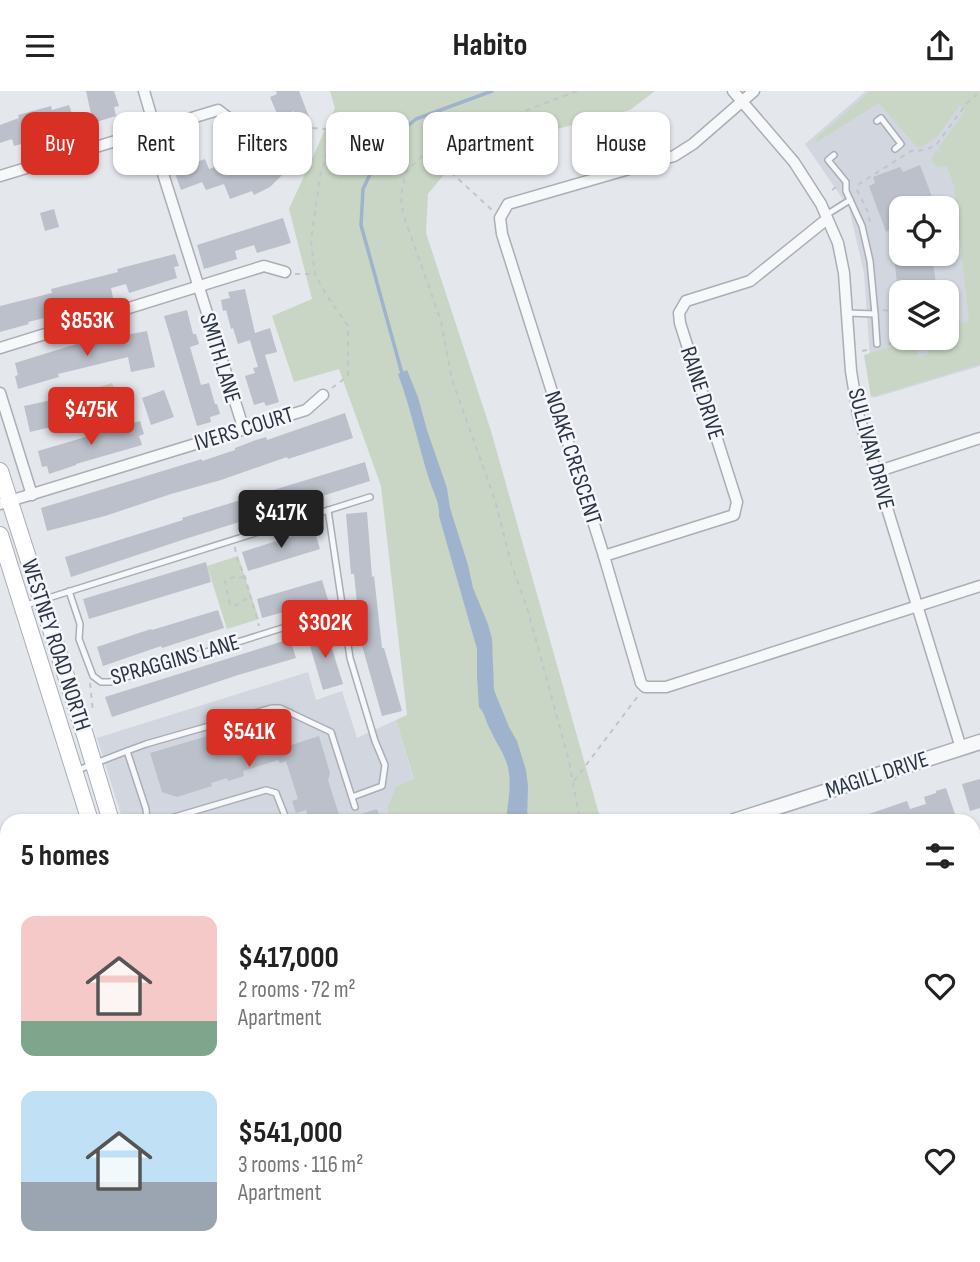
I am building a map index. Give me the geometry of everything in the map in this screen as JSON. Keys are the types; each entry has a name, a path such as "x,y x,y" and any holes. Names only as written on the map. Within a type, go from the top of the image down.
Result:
{"main road":[{"name":"WESTNEY ROAD NORTH","path":"0,471 5,503 41,600 109,814"},
{"name":"WESTNEY ROAD NORTH","path":"0,535 88,814"}],"street":[{"name":"SMITH LANE","path":"144,91 150,112"},
{"name":"SULLIVAN DRIVE","path":"733,91 794,162 821,204 838,243 844,273 851,371 858,414 961,748"},
{"path":"500,218 508,204 674,156 693,144 754,91"},
{"path":"199,116 218,110 221,112"},
{"path":"0,176 113,142"},
{"name":"SMITH LANE","path":"163,175 244,430"},
{"name":"RAINE DRIVE","path":"604,556 734,515 737,502 679,313 686,301 750,281 827,217"},
{"name":"NOAKE CRESCENT","path":"500,218 502,234 604,556 641,683 645,687"},
{"path":"0,348 264,266 285,272"},
{"path":"0,393 32,495"},
{"name":"IVERS COURT","path":"5,503 306,410 323,395"},
{"path":"876,472 980,438"},
{"path":"645,687 666,687 980,586"},
{"name":"MAGILL DRIVE","path":"757,814 980,742"}],"lane":[{"path":"877,121 881,118 901,144 895,149"},
{"path":"834,155 828,160 848,181 846,191 862,226 870,261 877,346"},
{"path":"827,217 850,200"},
{"path":"847,313 875,314"},
{"path":"22,606 370,497"},
{"path":"328,510 350,658 385,765 383,786 352,797"},
{"name":"SPRAGGINS LANE","path":"69,591 80,624 79,639 93,676 101,682 110,682 343,609"},
{"path":"75,771 146,744 279,708 331,732 355,807"},
{"path":"127,751 146,814"},
{"path":"185,814 266,790 276,793 284,814"}],"path":[{"path":"522,112 577,91"},
{"path":"871,227 867,210 857,191 859,184 911,151 926,150 936,145 967,103 980,92"},
{"path":"323,395 348,376 348,326 315,274 311,241 320,177 326,156"},
{"path":"409,169 423,156"},
{"path":"405,175 401,196 403,214 441,321 452,380 495,500 511,563 528,611 573,782 579,814"},
{"path":"454,175 500,218"},
{"path":"832,191 836,187"},
{"path":"285,272 315,274"},
{"path":"862,351 893,343 891,310 882,309"},
{"path":"234,540 236,556 245,577 261,635"},
{"path":"245,577 236,576 225,581 230,604 233,606 251,598"},
{"path":"89,715 93,713 90,683 93,676"},
{"path":"573,782 645,687"}],"shaded area":[{"path":"866,91 950,91 980,131 980,366 873,398 864,273 849,208 805,144"},
{"path":"308,672 316,700 342,691 357,738 396,720 414,780 387,809 389,814 121,814 97,738"}],"green space":[{"path":"330,91 655,91 630,110 622,112 572,112 572,125 558,129 558,112 423,112 423,175 444,175 428,194 426,233 491,431 599,814 389,814 387,809 396,787 414,779 396,720 407,715 381,486 339,369 294,382 272,316 312,299 289,209 304,175 312,175 312,158 326,128 326,175 409,175 409,112 333,112 335,108"},
{"path":"871,91 980,91 980,364 871,397 864,355 889,348 889,350 918,350 918,357 928,355 929,350 959,350 959,323 969,321 959,231 959,196 955,196 947,166 935,165 932,156 939,150 943,158 939,147 965,111 960,105 937,137 919,148 879,103 817,142 815,139"},
{"path":"112,383 114,396 109,408 98,405 86,408 83,392"},
{"path":"238,556 259,619 227,629 207,566"}],"water":[{"path":"407,370 418,397 447,488 450,508 473,588 488,624 492,639 494,690 517,741 526,770 527,814 507,814 508,768 479,707 477,649 437,502 398,374"}],"building":[{"path":"86,91 114,91 119,106 114,107 113,117 99,121 99,112 91,112"},
{"path":"276,91 299,91 307,112 276,112 270,97 277,94"},
{"path":"69,105 71,112 29,112 51,106 52,110"},
{"path":"21,114 21,144 14,146 12,139 0,143 0,125 19,118 18,115"},
{"path":"205,159 209,169 213,168 213,175 282,175 270,187 254,195 252,191 230,199 224,184 206,190 202,182 181,190 176,175 199,175 199,161"},
{"path":"920,165 932,196 889,196 889,230 886,232 869,186 875,183 873,177 900,167 903,172"},
{"path":"54,209 59,227 45,231 40,213"},
{"path":"283,218 291,243 257,253 254,245 235,251 237,259 204,269 197,245"},
{"path":"175,254 179,266 174,267 177,278 129,293 126,284 111,288 113,298 47,315 48,317 28,322 29,324 0,332 0,306 52,293 51,289"},
{"path":"895,266 934,266 935,280 897,280"},
{"path":"245,289 255,333 270,328 277,352 265,355 279,402 266,406 264,402 254,405 245,376 255,373 253,368 258,367 250,340 238,344 221,300 230,298 228,292"},
{"path":"187,310 193,334 196,334 199,344 190,347 201,385 209,383 220,414 210,417 211,422 197,426 164,316"},
{"path":"147,331 155,367 131,372 128,357 58,374 59,377 18,389 15,363 108,335 109,338"},
{"path":"164,390 174,417 151,425 142,398"},
{"path":"66,397 72,422 30,432 24,406"},
{"path":"345,413 353,438 105,516 47,531 41,508 202,461 256,440 266,437 267,440"},
{"path":"140,421 144,434 139,436 142,445 49,474 47,466 42,467 38,451"},
{"path":"365,462 370,481 71,577 65,557"},
{"path":"367,512 372,577 374,576 382,648 402,711 382,716 361,642 346,514"},
{"path":"314,529 320,549 248,571 242,552"},
{"path":"206,562 211,582 89,619 83,599"},
{"path":"322,580 328,600 262,618 257,599"},
{"path":"218,610 224,628 103,666 97,647"},
{"path":"326,630 343,684 323,690 307,636"},
{"path":"290,639 296,658 112,717 105,697"},
{"path":"276,729 282,748 319,736 339,814 307,814 306,810 296,813 292,801 298,799 286,761 280,763 278,760 243,771 244,776 211,783 212,786 177,797 162,792 150,753 211,735 215,748"},
{"path":"980,779 980,808 970,811 962,784"},
{"path":"946,788 955,814 869,814 907,801 910,809 926,804 924,797"},
{"path":"377,809 379,814 361,814"}],"waterway":[{"path":"403,377 361,225 363,189 384,145 416,119 492,91"}]}
